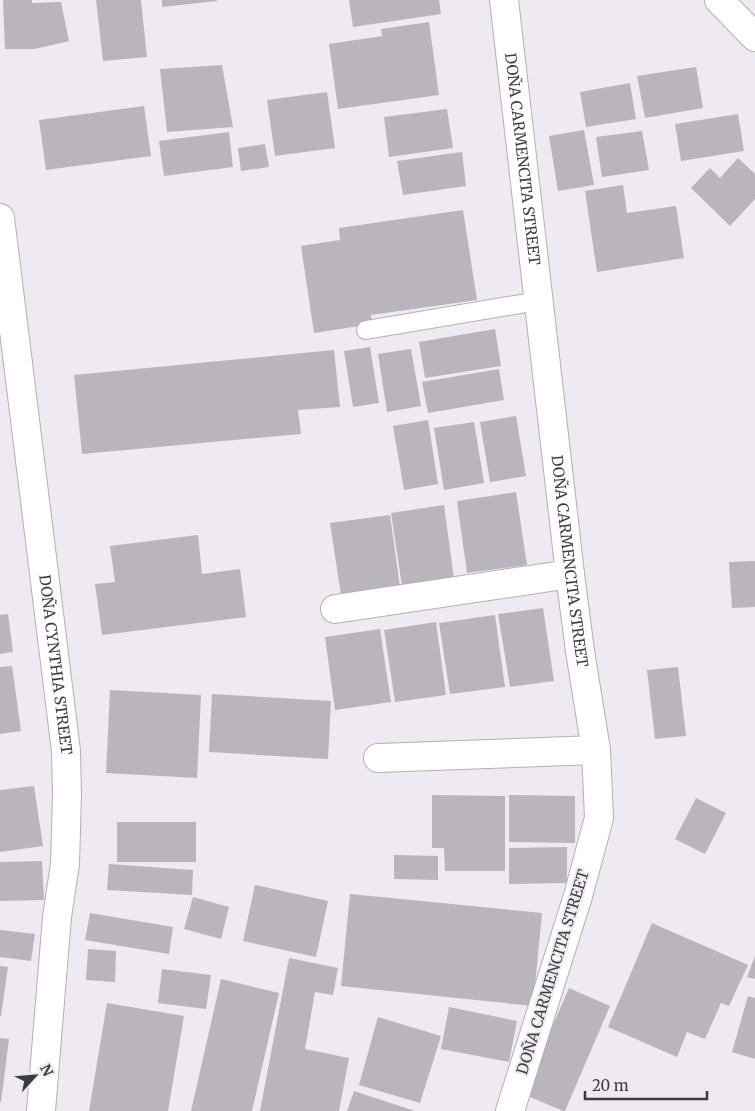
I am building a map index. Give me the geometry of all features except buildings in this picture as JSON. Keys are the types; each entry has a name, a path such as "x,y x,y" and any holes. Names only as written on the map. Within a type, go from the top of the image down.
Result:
{"street":[{"name":"DOÑA CARMENCITA STREET","path":"504,0 570,574 596,750 599,818 578,896 510,1111"},
{"path":"719,0 755,37"},
{"name":"DOÑA CYNTHIA STREET","path":"0,218 66,751 65,864 57,917 41,1111"},
{"path":"335,609 570,574"},
{"path":"378,758 596,750"}],"lane":[{"path":"366,330 538,301"}]}
